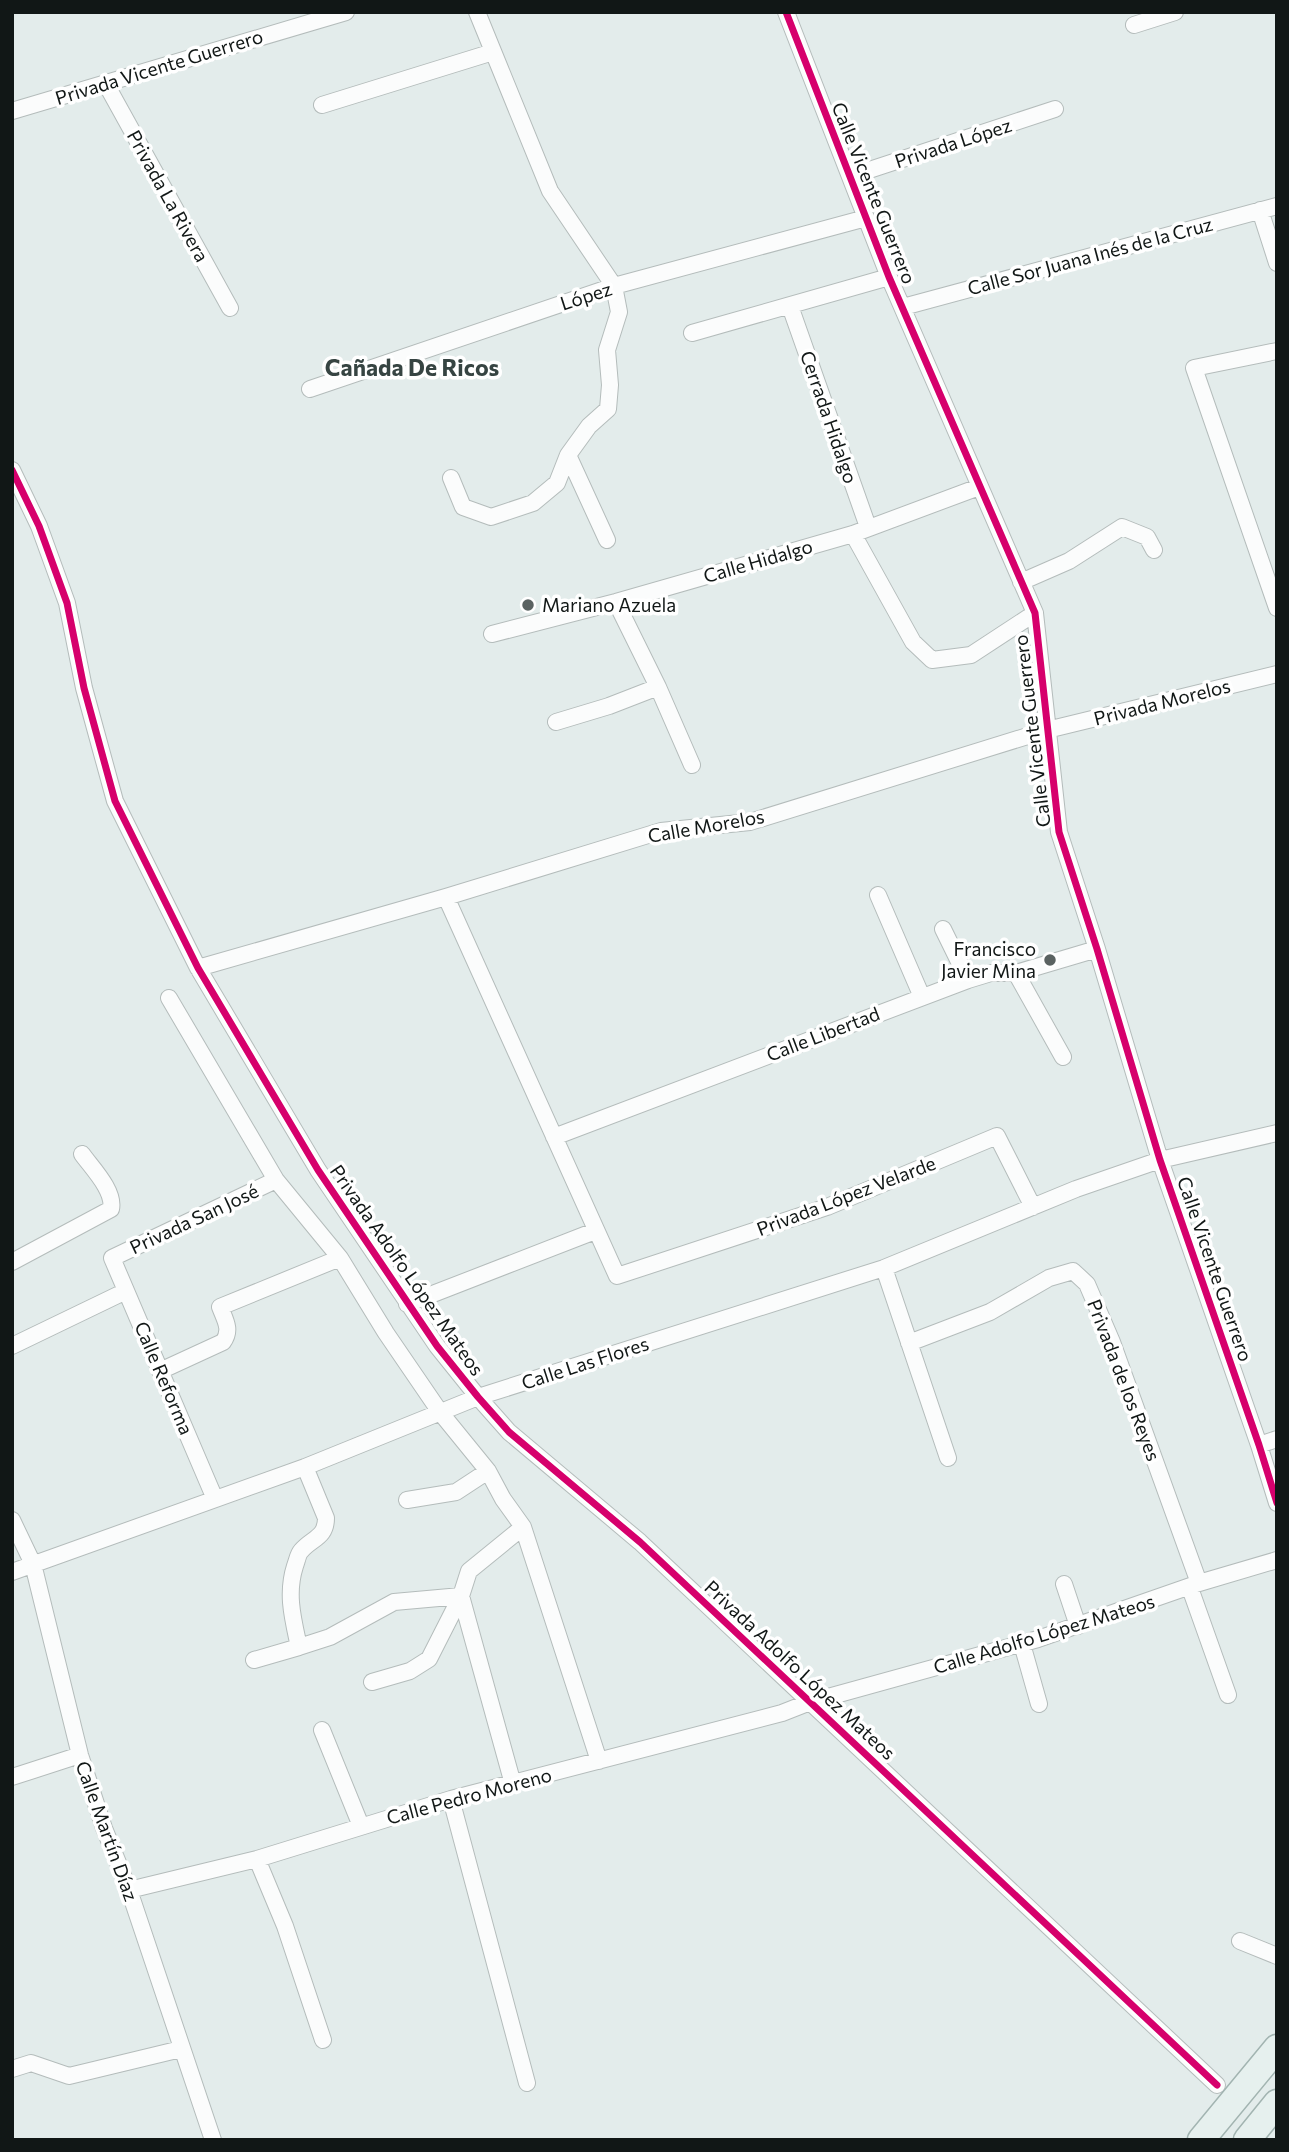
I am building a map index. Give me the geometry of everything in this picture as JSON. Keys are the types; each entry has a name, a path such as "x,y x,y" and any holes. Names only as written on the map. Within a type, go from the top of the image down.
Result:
{"main road":[{"path":"1200,2140 1277,2048"},
{"path":"1247,2140 1277,2103"}],"street":[{"name":"Privada Vicente Guerrero","path":"12,110 106,84 310,17 346,12"},
{"path":"452,478 463,507 491,517 533,503 557,483 568,455 589,426 608,409 610,385 607,350 619,312 614,286 550,191 477,12"},
{"name":"Calle Vicente Guerrero","path":"786,12 890,278 1035,614 1059,832 1160,1160 1277,1503"},
{"path":"1134,25 1175,12"},
{"path":"322,105 493,52"},
{"name":"Privada La Rivera","path":"106,84 230,309"},
{"name":"Privada López","path":"851,176 1055,109"},
{"name":"Calle Sor Juana Inés de la Cruz","path":"903,307 1277,206"},
{"path":"1260,210 1277,263"},
{"name":"López","path":"310,389 614,286 866,218"},
{"path":"692,333 890,278"},
{"name":"Cerrada Hidalgo","path":"790,306 861,530 913,642 932,660 971,654 1035,614"},
{"path":"1277,351 1194,368 1277,608"},
{"path":"568,455 607,540"},
{"name":"Privada Adolfo López Mateos","path":"12,470 39,526 67,603 84,688 115,801 198,968 318,1170 474,1399 509,1432 640,1542 1217,2085"},
{"name":"Calle Hidalgo","path":"492,634 861,530 979,487"},
{"path":"1021,582 1069,561 1122,527 1147,537 1154,550"},
{"path":"616,601 692,765"},
{"name":"Privada Morelos","path":"1047,730 1277,674"},
{"path":"556,722 658,687"},
{"name":"Calle Morelos","path":"198,968 446,897 660,831 750,822 1047,730"},
{"path":"878,895 922,997"},
{"path":"407,1304 595,1231 446,897"},
{"path":"943,929 968,980"},
{"name":"Calle Libertad","path":"554,1136 968,980 991,973 1016,973 1097,949"},
{"path":"1016,973 1063,1057"},
{"path":"169,998 276,1180 340,1258 386,1333 488,1471 503,1499 523,1527 599,1761"},
{"name":"Calle Las Flores","path":"12,1572 305,1467 474,1399 884,1268 1076,1189 1160,1160 1277,1133"},
{"name":"Privada López Velarde","path":"595,1231 617,1276 827,1207 997,1136 1033,1207"},
{"path":"12,1262 111,1209 106,1187 82,1154"},
{"name":"Privada San José","path":"112,1258 276,1180"},
{"name":"Calle Reforma","path":"112,1258 215,1499"},
{"path":"160,1371 223,1342 228,1327 220,1307 340,1258"},
{"path":"884,1268 948,1458"},
{"name":"Privada de los Reyes","path":"909,1343 990,1312 1049,1278 1073,1271 1087,1284 1112,1342 1195,1586"},
{"path":"12,1346 127,1292"},
{"path":"1259,1445 1277,1439"},
{"path":"299,1647 290,1607 293,1574 300,1552 318,1538 326,1527 326,1518 305,1467"},
{"path":"407,1500 457,1492 488,1471"},
{"name":"Calle Martín Díaz","path":"12,1520 33,1564 80,1755 104,1828 129,1890 213,2140"},
{"path":"372,1682 410,1671 429,1659 461,1596 469,1571 523,1527"},
{"name":"Calle Adolfo López Mateos","path":"810,1702 1022,1644 1277,1560"},
{"path":"1064,1584 1078,1626"},
{"path":"1195,1586 1228,1695"},
{"path":"254,1660 330,1637 394,1602 461,1596"},
{"path":"461,1596 513,1784"},
{"path":"1022,1644 1039,1704"},
{"name":"Calle Pedro Moreno","path":"129,1890 257,1859 451,1799 782,1713 810,1702"},
{"path":"322,1730 361,1826"},
{"path":"12,1777 80,1755"},
{"path":"451,1799 527,2084"},
{"path":"257,1859 285,1926 323,2040"},
{"path":"1240,1941 1277,1956"},
{"path":"12,2069 31,2063 69,2076 181,2049"}],"cycle path":[{"path":"786,12 889,277 1035,613 1059,832 1160,1160 1277,1503"},
{"path":"12,470 39,526 67,603 84,688 115,801 198,968 318,1170 437,1346 509,1432 640,1542 1217,2085"}],"place":[{"name":"Mariano Azuela","path":"528,605"},
{"name":"Francisco Javier Mina","path":"1050,960"}],"district":[{"name":"Cañada De Ricos","path":"412,368"}]}
